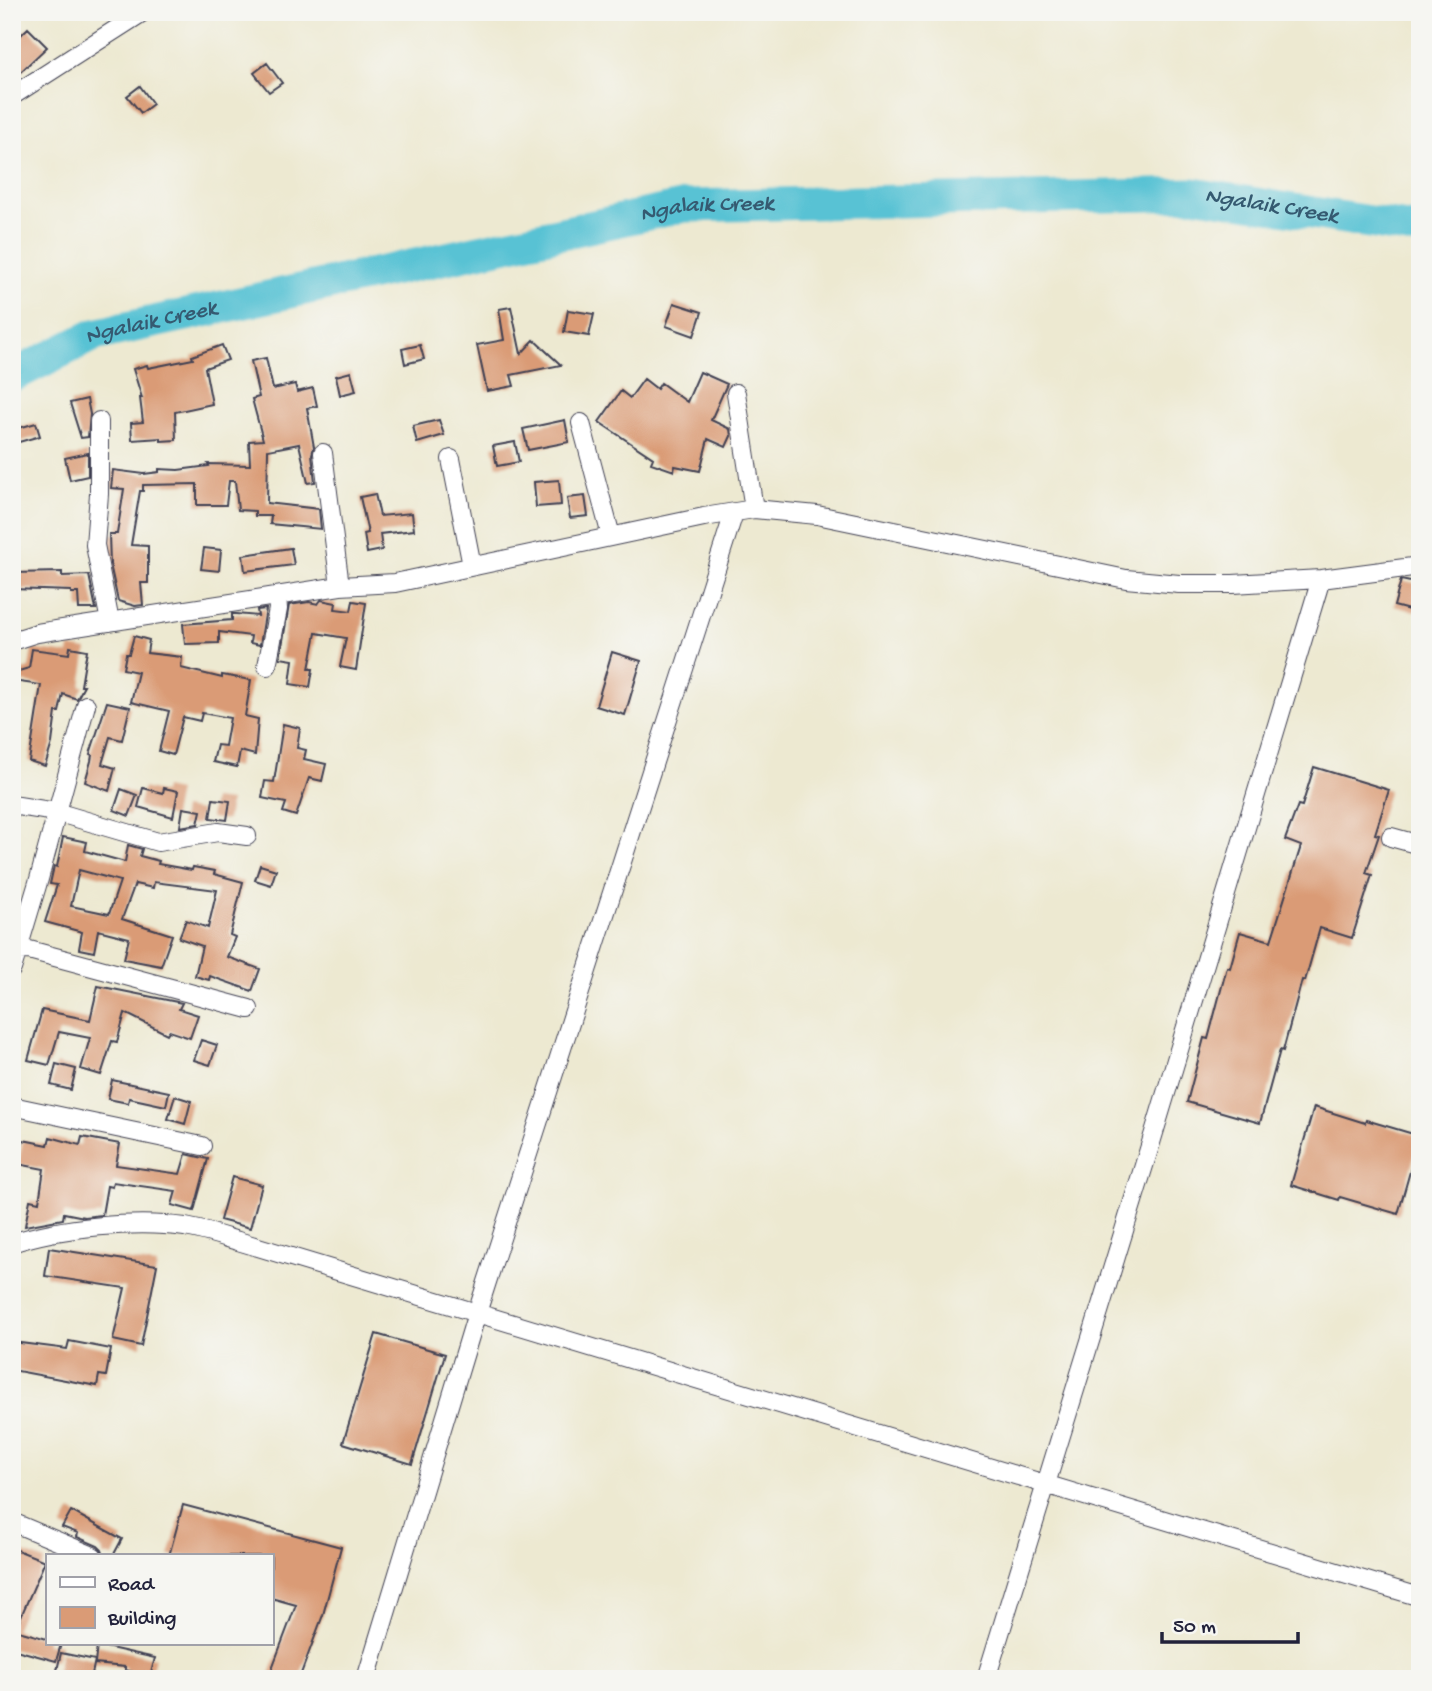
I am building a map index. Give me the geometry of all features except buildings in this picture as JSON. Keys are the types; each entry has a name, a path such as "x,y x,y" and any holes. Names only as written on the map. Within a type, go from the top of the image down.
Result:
{"street":[{"path":"12,96 143,12"},
{"path":"736,393 754,509"},
{"path":"99,421 99,494 95,545 110,622"},
{"path":"581,423 611,536"},
{"path":"323,453 340,586"},
{"path":"451,459 472,566"},
{"path":"12,641 37,633 340,586 395,583 611,536 754,509 817,515 1126,579 1192,584 1321,579 1420,566"},
{"path":"366,1679 477,1313 734,513"},
{"path":"986,1679 1321,579"},
{"path":"267,666 278,609 276,596"},
{"path":"14,957 39,879 86,705"},
{"path":"12,805 56,812 158,842 218,832 247,836"},
{"path":"1391,837 1420,845"},
{"path":"14,957 29,950 249,1009"},
{"path":"12,1106 202,1146"},
{"path":"12,1243 88,1229 142,1224 187,1227 1420,1597"},
{"path":"12,1522 88,1554"}],"waterway":[{"name":"Ngalaik Creek","path":"12,376 94,335 685,206 1193,194 1420,230"}]}
